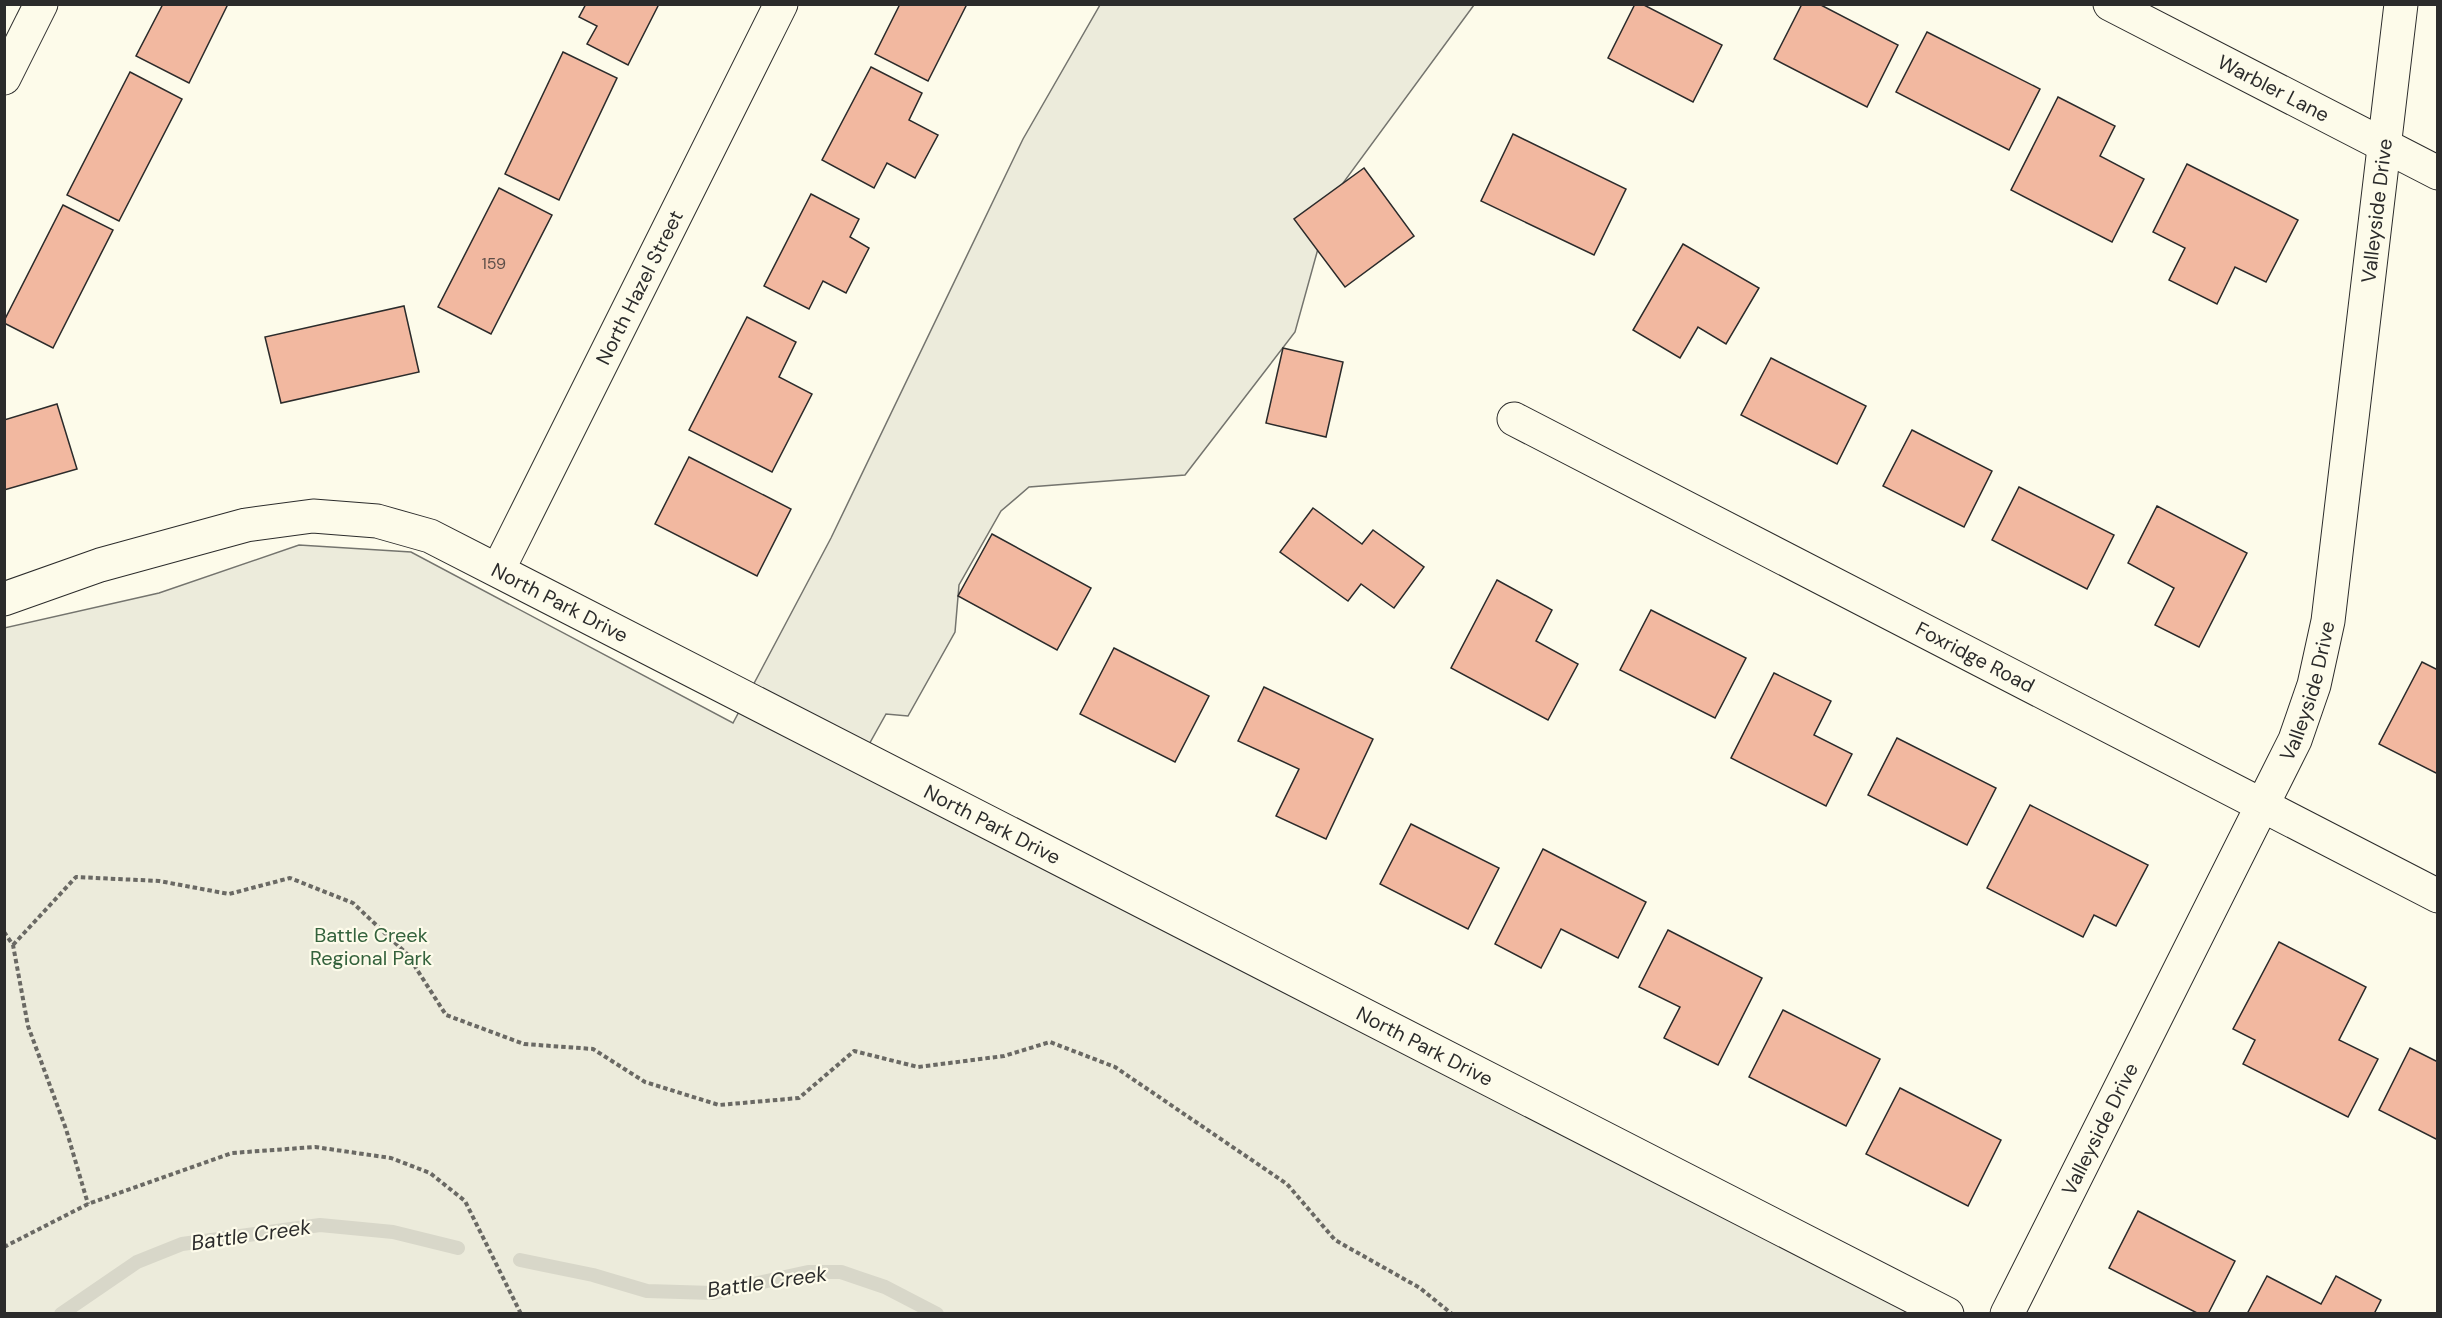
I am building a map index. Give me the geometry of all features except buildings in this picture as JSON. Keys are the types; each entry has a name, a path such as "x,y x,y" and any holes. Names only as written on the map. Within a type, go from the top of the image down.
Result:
{"street":[{"path":"4,78 41,4"},
{"name":"North Hazel Street","path":"498,570 782,4"},
{"name":"Warbler Lane","path":"2110,4 2438,173"},
{"name":"Valleyside Drive","path":"2007,1314 2295,740 2314,685 2328,621 2401,4"},
{"name":"Foxridge Road","path":"1514,419 2438,896"},
{"name":"North Park Drive","path":"4,599 100,565 235,528 313,516 377,521 430,536 1947,1314"}],"path":[{"path":"13,945 76,877 159,881 229,894 290,878 353,903 407,954 446,1015 524,1044 593,1049 645,1082 719,1105 799,1098 854,1051 918,1067 1004,1056 1050,1042 1116,1067 1287,1184 1335,1240 1420,1288 1452,1314"},
{"path":"4,932 13,945 28,1026 66,1129 88,1204"},
{"path":"4,1247 88,1204 232,1153 315,1147 392,1158 430,1173 465,1202 521,1314"}],"green space":[{"name":"Battle Creek Regional Park","path":"1100,5 1474,5 1332,198 1295,332 1185,475 1029,487 1001,511 959,585 955,632 908,716 886,714 862,757 1946,1313 5,1313 4,628 159,593 299,545 411,552 733,723 831,538 1023,139"}],"waterway":[{"name":"Battle Creek","path":"61,1314 137,1262 182,1244 320,1225 393,1232 458,1248"},
{"name":"Battle Creek","path":"520,1260 593,1275 647,1291 713,1293 808,1272 841,1272 885,1287 937,1314"}]}
